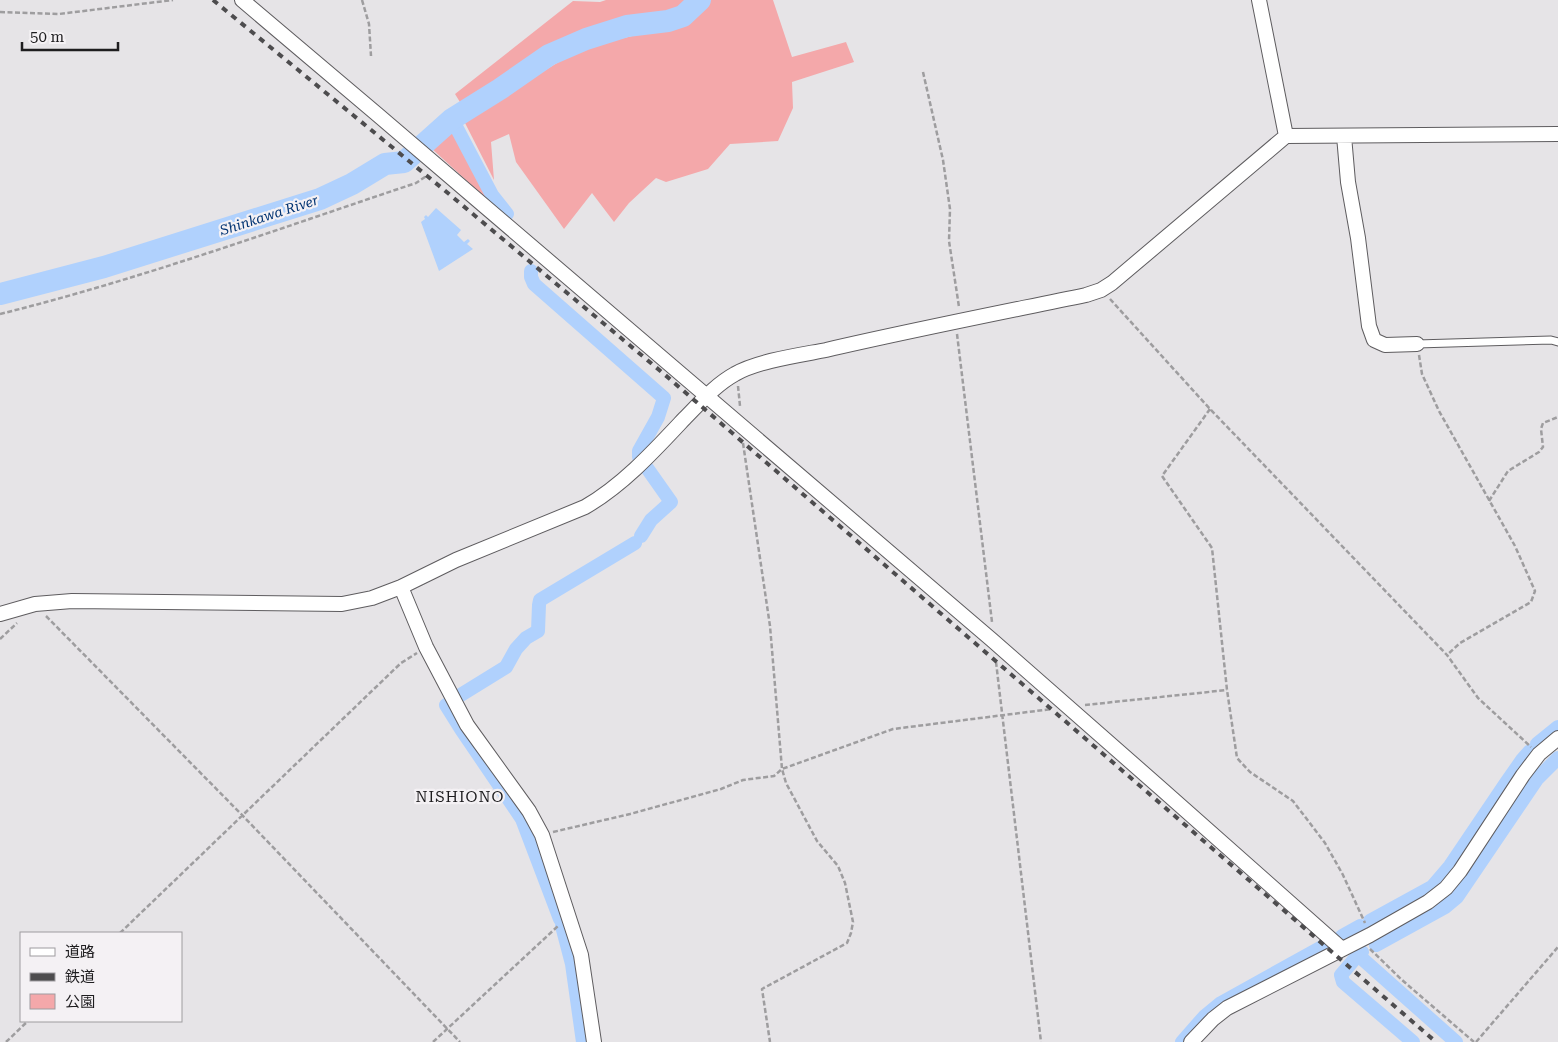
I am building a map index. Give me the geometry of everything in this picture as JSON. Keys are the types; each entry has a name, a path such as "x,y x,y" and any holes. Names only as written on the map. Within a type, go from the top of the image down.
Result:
{"street":[{"path":"242,0 742,424 994,642 1342,949"},
{"path":"1258,0 1286,136"},
{"path":"0,614 35,604 72,601 342,604 372,598 401,587 456,560 585,507 602,497 661,443 724,380 737,372 814,352 1101,290 1112,283 1286,136 1541,136 1558,134"},
{"path":"1344,136 1348,182 1358,238 1368,326 1374,340 1385,345 1417,344"},
{"path":"401,587 426,647 468,725 529,810 542,834 581,955 594,1042"},
{"path":"1191,1042 1213,1019 1227,1008 1365,937 1428,902 1446,888 1523,775 1539,754 1558,738"}],"lane":[{"path":"1417,344 1551,340 1558,342"}],"path":[{"path":"0,12 59,14 173,0"},
{"path":"362,0 369,24 371,56"},
{"path":"923,72 942,160 950,209 949,241 1041,1042"},
{"path":"0,314 66,297 416,184 441,167"},
{"path":"1101,290 1210,409 1446,655 1478,698 1539,754"},
{"path":"1417,344 1422,374 1439,411 1515,546 1535,591 1531,602 1460,643 1446,655"},
{"path":"737,372 744,454 770,626 782,769 786,783 817,841 838,866 845,883 853,922 847,943 762,990 770,1042"},
{"path":"1210,409 1162,476 1212,548 1227,690 1237,758 1250,772 1294,801 1325,843 1343,875 1365,937 1402,980 1475,1042 1558,947"},
{"path":"1489,501 1508,471 1539,452 1543,447 1541,429 1543,423 1558,417"},
{"path":"35,604 243,816 460,1042"},
{"path":"121,932 401,664 426,647"},
{"path":"542,834 630,814 721,789 743,780 774,776 782,769 893,729 1068,707 1227,690"},
{"path":"433,1042 558,926 570,918"},
{"path":"6,1042 27,1022"}],"green space":[{"path":"606,0 693,0 680,10 576,36 534,59 463,107 455,94 573,1 600,2"},
{"path":"711,0 773,0 792,57 846,42 854,62 792,82 793,108 778,141 730,144 708,169 666,182 656,178 629,203 614,222 592,193 564,229 516,162 509,134 491,142 494,180 465,123 506,94 562,60 598,44 688,23"},
{"path":"452,130 489,201 431,148"}],"water":[{"path":"436,208 461,230 457,235 464,242 468,239 470,241 467,244 473,249 439,271 421,222 425,219 426,215 428,217"}],"waterway":[{"name":"Shinkawa River","path":"0,294 104,267 320,199 352,184 385,164 404,162 452,119 549,55 586,39 627,26 668,21 683,16 700,0"},
{"path":"452,119 492,195 507,214"},
{"path":"531,271 534,284 664,398 658,417 639,451 639,457"},
{"path":"641,536 651,520 671,502 647,468"},
{"path":"459,696 506,667 516,649 526,638 538,631 540,600 635,543"},
{"path":"448,704 446,705 461,729 522,819 560,919"},
{"path":"1537,744 1558,727"},
{"path":"1370,921 1432,887 1450,866 1530,751"},
{"path":"1376,945 1445,907 1457,897 1537,779 1558,758"},
{"path":"562,926 572,964 583,1042"},
{"path":"1342,936 1360,926"},
{"path":"1182,1042 1204,1017 1221,1003 1329,943"},
{"path":"1362,952 1341,975 1343,982 1413,1042"},
{"path":"1358,955 1456,1042"}],"railway":[{"path":"213,0 664,374 1436,1042"}],"district":[{"name":"NISHIONO","path":"460,797"}]}
